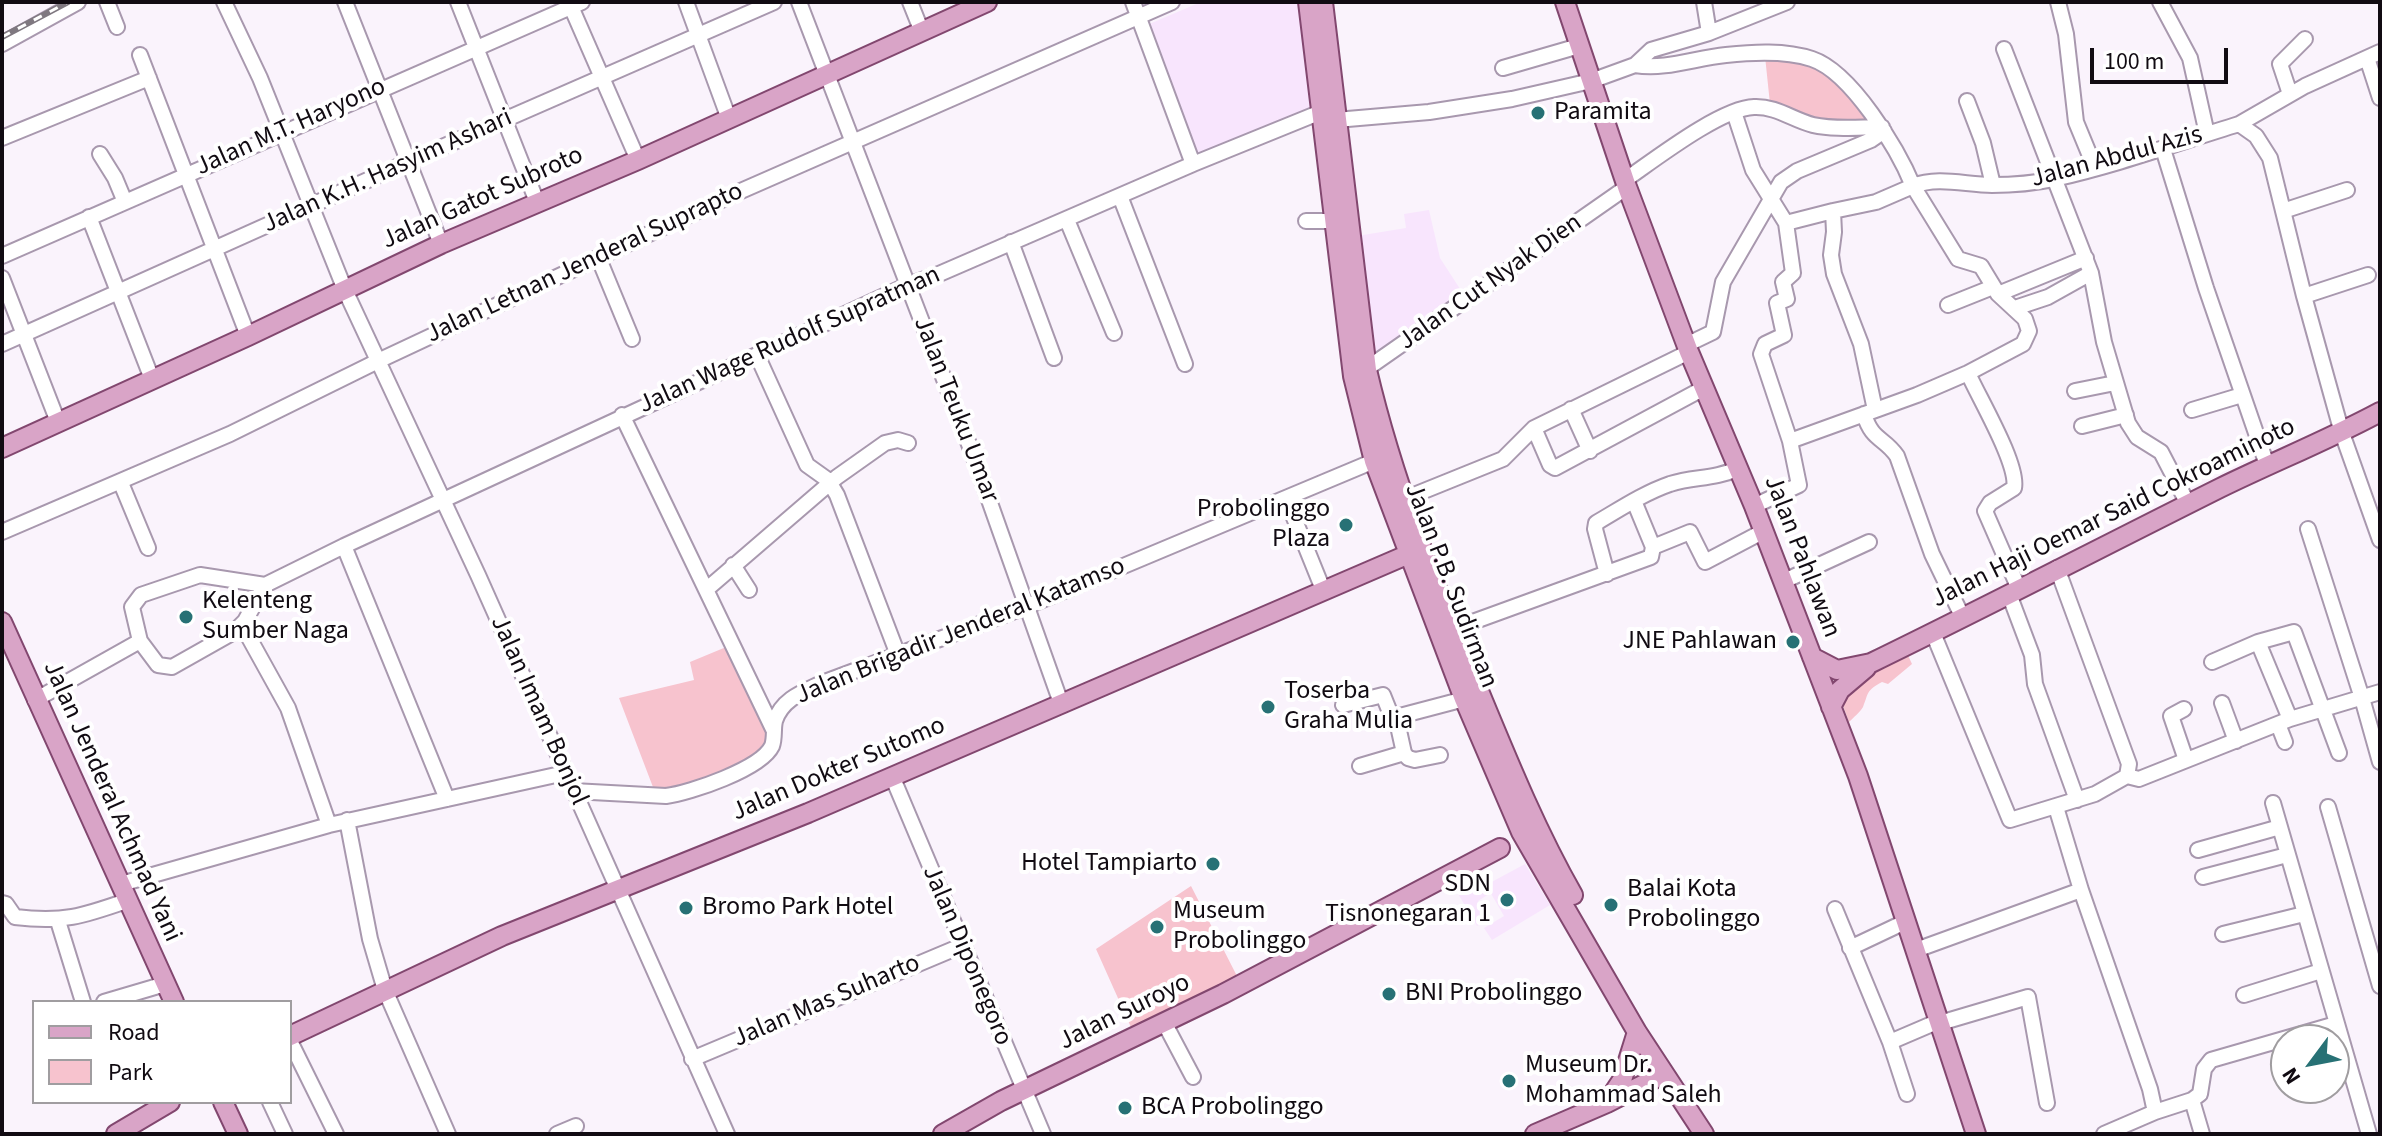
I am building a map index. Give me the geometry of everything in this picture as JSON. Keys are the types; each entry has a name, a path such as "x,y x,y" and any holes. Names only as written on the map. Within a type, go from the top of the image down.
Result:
{"main road":[{"name":"Jalan Gatot Subroto","path":"2,448 441,244 638,160 987,2"},
{"name":"Jalan P.B. Sudirman","path":"1308,2 1328,116 1360,373 1447,631 1531,834 1704,1134"},
{"name":"Jalan P.B. Sudirman","path":"1323,2 1334,221 1374,461 1409,554 1447,631"},
{"name":"Jalan Pahlawan","path":"1565,2 1626,184 1688,348 1764,531 1884,851 1976,1134"},
{"name":"Jalan Haji Oemar Said Cokroaminoto","path":"1871,663 2057,568 2380,412"},
{"name":"Jalan Dokter Sutomo","path":"292,1038 385,990 502,936 618,892 1409,554"},
{"name":"Jalan Jenderal Achmad Yani","path":"2,622 9,657 35,700 173,1000"},
{"path":"1812,657 1837,670 1871,663"},
{"path":"1831,707 1840,690 1871,663"},
{"name":"Jalan Suroyo","path":"943,1134 1165,1024 1500,848"},
{"name":"Jalan P.B. Sudirman","path":"1579,917 1637,1032 1717,1134"},
{"path":"1607,1103 1622,1080 1637,1032"},
{"path":"1535,1134 1607,1103 1668,1071"},
{"path":"118,1133 167,1104"},
{"path":"224,1104 238,1134"}],"street":[{"path":"2,44 78,2"},
{"path":"107,2 117,27"},
{"name":"Jalan Imam Bonjol","path":"224,2 345,290 478,575 727,1134"},
{"path":"345,2 441,244"},
{"path":"458,2 537,202"},
{"path":"686,2 729,119"},
{"name":"Jalan K.H. Hasyim Ashari","path":"2,344 774,2"},
{"name":"Jalan Teuku Umar","path":"799,2 1028,606 1061,703"},
{"path":"910,2 922,32"},
{"path":"1133,2 1193,164"},
{"name":"Jalan Letnan Jenderal Suprapto","path":"2,532 121,483 244,427 378,361 853,140 1172,2"},
{"path":"1704,2 1709,33"},
{"path":"1635,65 1651,50 1709,33 1787,2"},
{"path":"2058,2 2064,22 2076,122 2095,168"},
{"path":"2160,2 2190,58 2207,134"},
{"path":"574,4 601,77 638,160"},
{"name":"Jalan M.T. Haryono","path":"2,256 574,4"},
{"path":"2290,94 2280,64 2305,39"},
{"path":"1503,68 1579,46"},
{"path":"2004,49 2086,258 2104,342 2126,415 2137,437 2161,452 2188,504"},
{"path":"1635,65 1655,68 1724,55 1758,53 1791,54 1813,59 1830,69 1883,129 1913,186 1958,259 1981,266 1996,290 2020,312 2028,325 2029,331 2023,344 1968,373 1790,441"},
{"path":"140,55 248,336"},
{"path":"2239,124 2290,94 2374,55 2380,98"},
{"name":"Jalan Wage Rudolf Supratman","path":"265,585 622,415 908,285 1193,164 1328,116 1429,112 1512,99 1591,81 1635,65"},
{"path":"2,138 149,78"},
{"path":"1967,101 1983,143 1993,185"},
{"path":"1754,506 1799,485 1790,441 1761,354 1765,344 1784,335 1777,303 1787,299 1783,282 1793,273 1786,223 1751,165 1734,112 1760,107 1821,126 1883,129"},
{"name":"Jalan Cut Nyak Dien","path":"1360,373 1711,124 1734,112"},
{"name":"Jalan Abdul Azis","path":"1786,223 1876,202 1924,182 1993,185 2054,179 2239,124 2256,136 2270,158 2342,433 2380,540"},
{"path":"1404,499 1503,459 1534,428 1713,332 1723,282 1781,182 1788,176 1871,140 1883,129"},
{"path":"2163,149 2267,465"},
{"path":"100,154 125,202"},
{"path":"2283,211 2347,190"},
{"path":"1120,196 1185,364"},
{"path":"1833,211 1831,259 1837,285 1861,344 1871,432 1897,456 1932,554 1963,618"},
{"path":"89,217 152,379"},
{"path":"1067,220 1114,333"},
{"path":"1306,221 1334,221"},
{"path":"1011,242 1054,358"},
{"path":"1948,305 2086,258"},
{"path":"599,259 632,339"},
{"path":"2015,308 2048,297 2091,273"},
{"path":"2304,296 2368,275"},
{"path":"2,278 58,422"},
{"path":"757,355 807,465 827,480 853,533 898,655"},
{"path":"1968,373 2015,478 2014,488 1990,503 1985,511 2014,592 2032,655 2035,684 2077,800"},
{"path":"2075,391 2115,383"},
{"path":"1534,428 1552,467 1561,467 1704,388"},
{"path":"2192,410 2242,395"},
{"path":"1571,409 1590,451"},
{"path":"622,415 772,722"},
{"path":"2082,426 2126,415"},
{"path":"705,585 733,565 827,480 885,443 898,440 908,443"},
{"name":"Jalan Brigadir Jenderal Katamso","path":"573,791 655,796 677,794 728,776 754,762 771,747 772,722 794,696 1028,606 1374,461"},
{"path":"1607,574 1595,526 1634,501 1671,484 1710,478 1739,468"},
{"path":"121,483 148,548"},
{"path":"1286,498 1324,592"},
{"path":"1447,631 1651,557 1653,547 1634,501"},
{"path":"2308,529 2380,762"},
{"path":"1653,547 1690,532 1706,562 1764,531"},
{"path":"1782,582 1869,542"},
{"path":"344,546 447,799"},
{"path":"733,565 749,590"},
{"path":"2057,568 2129,764 2127,776"},
{"path":"200,575 265,585 242,625 213,646 167,668 158,665 140,641 132,607 141,595 200,575"},
{"path":"242,625 286,703 329,825"},
{"path":"2212,662 2258,642 2294,632 2339,753"},
{"path":"1933,633 2008,818 2015,819 2095,794 2127,776 2139,779 2284,722 2380,692"},
{"path":"35,700 140,641"},
{"path":"2258,642 2284,722 2285,742"},
{"path":"1343,705 1383,695 1391,715 1396,717 1472,696"},
{"path":"2222,703 2236,741"},
{"path":"2184,709 2171,716 2186,760"},
{"path":"1396,717 1404,753 1408,758 1415,760 1440,755"},
{"path":"1360,766 1404,753"},
{"path":"2,903 15,917 58,921 88,915 125,892 329,825 565,773"},
{"name":"Jalan Diponegoro","path":"892,776 961,946 1043,1134"},
{"path":"2273,803 2336,1024"},
{"path":"2056,807 2155,1112"},
{"path":"2328,807 2380,986"},
{"path":"347,820 370,939 385,990 448,1134"},
{"path":"2198,850 2280,827"},
{"name":"Jalan Suroyo","path":"1500,848 1531,834"},
{"path":"2203,877 2287,855"},
{"path":"1916,950 2081,890"},
{"path":"1835,909 1890,1042 1907,1094"},
{"path":"2223,934 2304,914"},
{"path":"58,921 82,1000"},
{"path":"1850,948 1907,921"},
{"name":"Jalan Mas Suharto","path":"692,1059 961,946"},
{"path":"2244,995 2321,971"},
{"path":"111,1000 165,984"},
{"path":"1890,1042 1940,1022 2028,997 2047,1103"},
{"path":"1165,1024 1193,1077"},
{"path":"292,1043 336,1134"},
{"path":"2104,1134 2120,1132 2155,1112 2192,1100 2200,1094 2204,1069 2211,1060 2270,1043"},
{"path":"2350,1071 2369,1134"},
{"path":"2192,1100 2202,1134"},
{"path":"271,1104 285,1134"},
{"path":"557,1134 576,1126"}],"shaded area":[{"path":"1201,2 1301,2 1314,109 1197,156 1147,25"},
{"path":"1429,210 1440,258 1464,295 1383,356 1369,348 1357,236 1406,228 1404,214"},
{"path":"1525,864 1550,905 1492,940 1484,928 1504,916 1486,885"},
{"name":"SDN Tisnonegaran 1","path":"1479,879 1489,894 1478,901 1489,919 1477,926 1457,892"}],"green space":[{"path":"1765,56 1814,63 1830,72 1873,122 1826,122 1770,104"},
{"path":"731,645 771,743 754,762 656,795 619,698 694,680 690,662"},
{"path":"1906,651 1912,664 1888,684 1882,682 1871,690 1863,707 1849,722 1842,703 1850,684"},
{"path":"1191,886 1239,980 1134,1034 1096,949"}],"railway":[{"path":"2,37 68,2"}],"place":[{"name":"Paramita","path":"1538,113"},
{"name":"Probolinggo Plaza","path":"1346,525"},
{"name":"Kelenteng Sumber Naga","path":"186,617"},
{"name":"JNE Pahlawan","path":"1793,642"},
{"name":"Toserba Graha Mulia","path":"1268,707"},
{"name":"Hotel Tampiarto","path":"1213,864"},
{"name":"SDN Tisnonegaran 1","path":"1507,900"},
{"name":"Balai Kota Probolinggo","path":"1611,905"},
{"name":"Bromo Park Hotel","path":"686,908"},
{"name":"Museum Probolinggo","path":"1157,927"},
{"name":"BNI Probolinggo","path":"1389,994"},
{"name":"Museum Dr. Mohammad Saleh","path":"1509,1081"},
{"name":"BCA Probolinggo","path":"1125,1108"}]}
